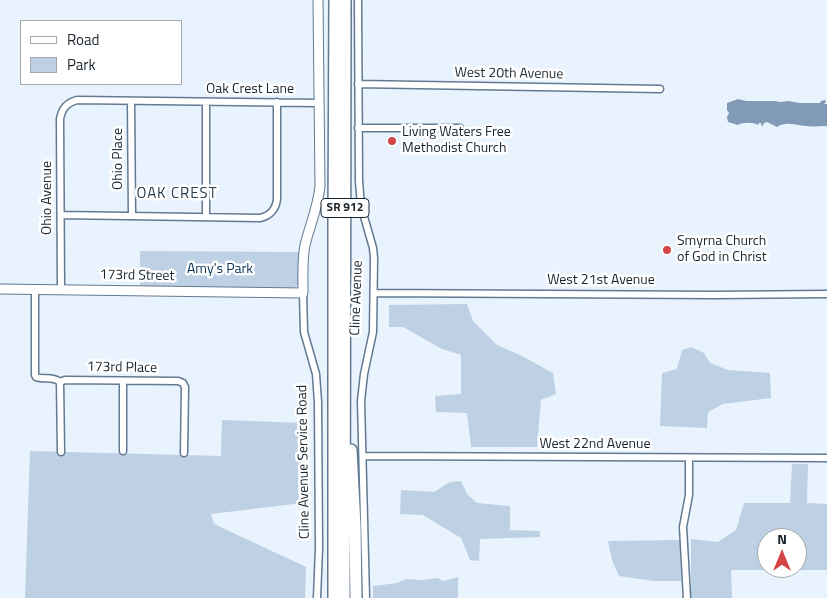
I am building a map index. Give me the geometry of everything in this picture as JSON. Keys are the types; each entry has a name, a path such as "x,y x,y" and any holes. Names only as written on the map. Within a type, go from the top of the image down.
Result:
{"highway":[{"name":"Cline Avenue","path":"334,598 335,0"},
{"name":"Cline Avenue","path":"344,598 345,0"},
{"path":"344,415 351,439 356,598"}],"street":[{"name":"Cline Avenue Service Road","path":"317,598 319,548 318,402 316,374 304,332 303,260 319,199 318,0"},
{"name":"Cline Avenue","path":"358,0 358,167 362,209 373,251 374,293 373,332 364,374 362,396 366,598"},
{"name":"West 20th Avenue","path":"358,84 660,89"},
{"name":"Oak Crest Lane","path":"64,107 77,100 318,103"},
{"name":"Ohio Place","path":"131,101 132,216"},
{"path":"206,102 206,217"},
{"path":"61,215 264,217 271,213 277,199 277,102"},
{"name":"Ohio Avenue","path":"61,289 60,119 64,107"},
{"path":"358,128 460,128"},
{"name":"173rd Street","path":"0,289 303,293"},
{"name":"173rd Place","path":"35,289 36,377 56,379 60,382 65,380 178,381 184,383 184,453"},
{"name":"West 21st Avenue","path":"374,293 827,294"},
{"path":"122,381 123,451"},
{"path":"60,382 61,452"},
{"name":"West 22nd Avenue","path":"362,456 827,458"},
{"path":"687,598 683,527 688,495 689,458"}],"green space":[{"name":"Amy's Park","path":"140,251 300,252 299,284 293,289 140,287"},
{"path":"467,304 473,321 497,345 553,373 556,394 541,400 537,447 471,447 467,413 436,412 435,396 461,394 461,355 442,349 403,327 389,327 389,305"},
{"path":"691,347 704,353 710,363 728,370 770,373 771,398 723,404 708,412 707,428 660,426 662,373 677,369 682,350"},
{"path":"222,420 305,423 302,503 211,514 214,524 306,567 305,598 25,598 30,451 221,456"},
{"path":"792,464 808,464 807,503 827,504 827,570 807,570 807,528 757,528 757,570 731,570 732,598 691,598 691,539 718,542 736,530 744,503 790,503"},
{"path":"461,481 467,494 477,503 510,506 510,530 540,531 540,537 480,539 479,561 470,560 461,538 423,515 400,514 401,490 434,492 450,482"},
{"path":"680,540 681,581 653,581 619,576 612,560 608,541"},
{"path":"458,577 458,598 373,598 373,586 397,583 406,579 422,580 437,578 444,581"}],"shaded area":[{"path":"738,99 800,103 820,103 825,100 824,104 827,104 827,126 787,124 777,127 767,122 762,127 761,123 758,125 742,123 738,125 728,122 727,103"}],"place":[{"name":"Living Waters Free Methodist Church","path":"392,141"},
{"name":"Smyrna Church of God in Christ","path":"667,250"}],"district":[{"name":"OAK CREST","path":"177,194"}]}
